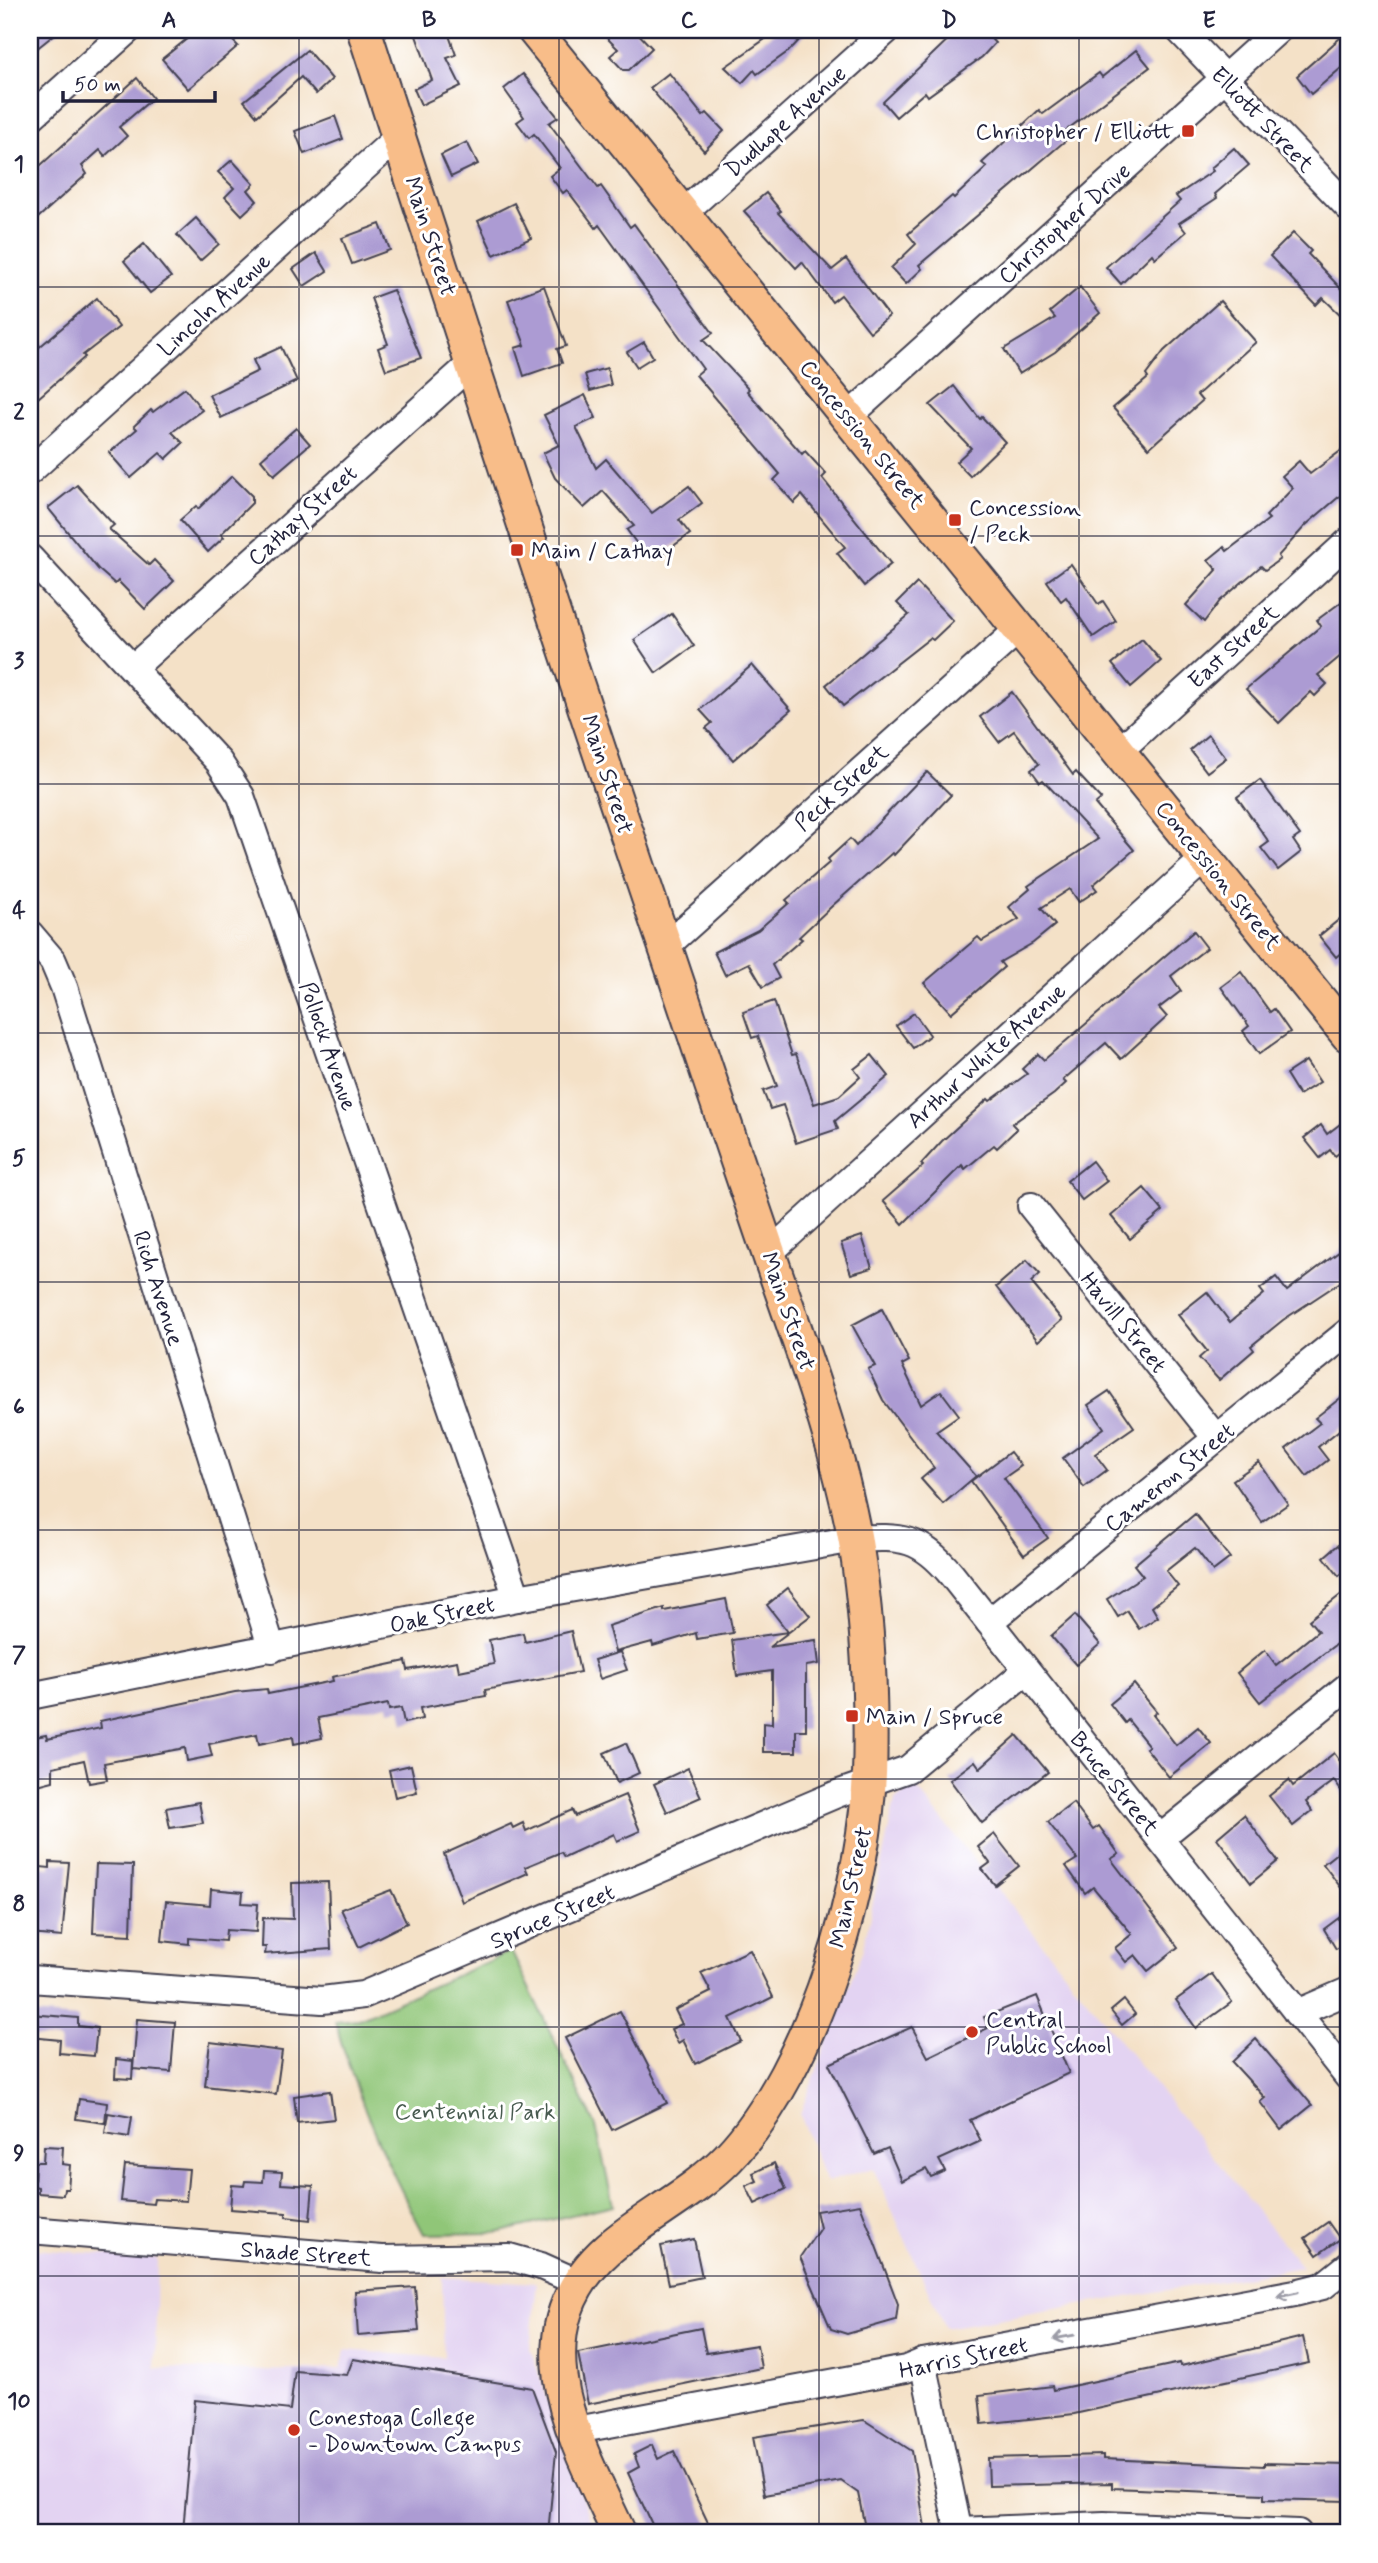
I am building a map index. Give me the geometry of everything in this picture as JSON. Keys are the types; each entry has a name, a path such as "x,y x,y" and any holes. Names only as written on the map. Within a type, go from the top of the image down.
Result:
{"main road":[{"name":"Main Street","path":"364,30 665,947 821,1405 855,1539 869,1673 870,1783 862,1846 840,1941 803,2036 768,2106 728,2158 607,2250 579,2283 566,2312 558,2365 561,2395 571,2431 619,2533"},
{"name":"Concession Street","path":"534,30 1348,1035"}],"street":[{"path":"30,118 128,30"},
{"name":"Dudhope Avenue","path":"683,213 887,30"},
{"name":"Elliott Street","path":"1179,30 1348,207"},
{"name":"Christopher Drive","path":"849,416 1278,30"},
{"name":"Lincoln Avenue","path":"30,471 398,137"},
{"name":"Cathay Street","path":"134,668 472,363"},
{"name":"East Street","path":"1119,751 1348,542"},
{"name":"Pollock Avenue","path":"30,558 219,762 241,796 517,1598"},
{"name":"Peck Street","path":"665,947 1020,629"},
{"name":"Arthur White Avenue","path":"769,1253 1205,858"},
{"name":"Rich Avenue","path":"30,934 53,961 64,987 272,1649"},
{"name":"Havill Street","path":"1031,1206 1216,1438"},
{"name":"Cameron Street","path":"989,1622 1348,1332"},
{"name":"Bruce Street","path":"855,1539 889,1537 914,1542 927,1548 989,1622 1348,2077"},
{"name":"Oak Street","path":"30,1696 517,1598 855,1539"},
{"name":"Spruce Street","path":"30,1979 322,2000 352,1998 378,1990 837,1794 908,1769 1026,1671"},
{"path":"1160,1838 1348,1686"},
{"path":"1297,2013 1348,1991"},
{"name":"Shade Street","path":"30,2230 382,2259 509,2257 541,2266 579,2283"},
{"name":"Harris Street","path":"571,2431 1295,2293 1323,2286 1348,2266"},
{"path":"923,2362 959,2532 1104,2525 1298,2533"}],"shaded area":[{"name":"Central Public School","path":"914,1785 1302,2267 945,2328 873,2168 826,2182 800,2114 863,1949 895,1800"},
{"name":"Conestoga College - Downtown Campus","path":"30,2249 157,2258 155,2368 250,2371 341,2369 345,2350 444,2358 442,2277 537,2283 530,2348 594,2533 30,2533"}],"green space":[{"name":"Centennial Park","path":"511,1951 596,2126 613,2205 497,2233 424,2234 397,2183 374,2130 335,2021 359,2019"}],"building":[{"path":"30,30 60,30 30,54"},
{"path":"198,30 222,30 238,46 188,89 162,59"},
{"path":"414,30 447,30 456,55 447,58 461,86 421,105 414,89 432,80"},
{"path":"599,30 635,30 652,48 629,70 623,70 610,56 618,49"},
{"path":"778,30 809,30 789,51 757,74 754,70 742,83 725,67"},
{"path":"958,30 1004,30 992,40 995,43 982,57 928,96 925,92 896,117 883,102"},
{"path":"1348,31 1348,62 1311,94 1297,76"},
{"path":"307,50 332,79 316,94 301,77 257,116 244,101"},
{"path":"1136,50 1150,67 1060,135 1065,141 919,265 922,269 906,284 891,268 916,244 908,234 952,196 954,198 987,167 982,163 1039,110 1043,114 1099,73 1102,77"},
{"path":"669,73 703,116 707,113 724,131 704,151 650,88"},
{"path":"523,74 558,117 549,123 598,188 601,186 630,227 634,224 713,333 703,340 749,389 747,391 802,454 805,451 826,474 822,478 891,564 864,586 837,553 845,547 802,495 794,503 774,480 780,474 696,375 703,369 599,225 596,228 567,190 563,193 550,176 560,168 534,134 529,138 517,122 524,117 504,89"},
{"path":"137,78 153,98 119,127 127,136 105,156 100,150 82,166 87,174 30,225 30,172"},
{"path":"335,116 343,139 304,154 295,131"},
{"path":"467,142 478,164 451,177 441,155"},
{"path":"1234,148 1249,165 1215,194 1217,198 1179,223 1186,232 1155,258 1152,254 1121,284 1106,267 1180,201 1176,196 1213,171 1211,168"},
{"path":"232,160 254,184 248,190 257,201 242,215 225,197 234,188 218,172"},
{"path":"766,193 781,211 778,213 832,270 846,259 889,316 870,332 841,295 832,302 802,262 796,268 744,211"},
{"path":"514,203 531,238 494,255 478,221"},
{"path":"196,218 219,244 200,261 177,235"},
{"path":"380,224 390,250 352,264 342,238"},
{"path":"1293,233 1311,251 1308,254 1348,296 1348,322 1323,298 1316,305 1270,256"},
{"path":"144,244 171,277 150,293 124,261"},
{"path":"316,253 327,271 304,286 293,269"},
{"path":"544,286 566,346 557,349 562,363 524,376 515,348 525,345 508,300"},
{"path":"1080,287 1100,313 1055,352 1019,374 1004,349 1055,318 1050,312"},
{"path":"393,290 421,358 386,370 378,348 388,344 371,298"},
{"path":"97,298 119,327 83,355 85,357 30,405 30,355"},
{"path":"1220,301 1256,342 1197,395 1202,401 1149,448 1113,408 1148,378 1146,375 1164,351"},
{"path":"644,342 653,357 637,367 627,352"},
{"path":"281,347 297,381 221,418 209,395 258,371 253,360"},
{"path":"607,368 611,385 590,391 585,374"},
{"path":"954,386 980,419 982,417 1005,442 970,476 956,462 971,448 930,405"},
{"path":"185,388 202,410 172,432 183,443 166,459 160,453 131,478 109,453 137,429 134,426 151,410 153,412"},
{"path":"585,395 596,418 576,427 596,468 606,459 652,513 689,486 702,503 679,520 690,534 655,559 647,548 642,551 627,530 634,526 603,491 584,508 555,478 543,453 559,445 544,415"},
{"path":"296,428 310,444 274,475 261,459"},
{"path":"1342,450 1348,458 1348,489 1306,525 1278,556 1280,559 1265,570 1261,566 1220,601 1204,622 1186,605 1217,570 1208,560 1224,547 1227,551 1269,519 1266,516 1293,488 1282,476 1299,461 1310,474"},
{"path":"232,476 252,496 252,503 221,534 224,537 208,552 180,520 196,506 198,509"},
{"path":"77,485 114,525 109,529 149,565 154,560 174,581 145,609 118,581 115,584 98,569 48,508"},
{"path":"1071,564 1098,604 1103,601 1116,621 1093,637 1066,597 1061,601 1047,581"},
{"path":"917,583 953,621 933,640 930,638 843,706 826,685 909,615 897,603"},
{"path":"1348,597 1348,650 1318,675 1327,684 1315,696 1311,692 1279,723 1246,689 1321,626 1317,620"},
{"path":"672,614 694,646 656,673 634,640"},
{"path":"1142,639 1161,661 1131,687 1112,664"},
{"path":"752,665 791,710 733,760 706,728 712,723 700,710"},
{"path":"1012,692 1073,775 1076,772 1101,799 1095,804 1134,850 1093,885 1097,890 1079,902 1070,889 1041,908 1055,925 1033,943 1000,962 1004,967 951,1013 924,983 978,937 982,941 1019,919 1009,907 1030,889 1028,886 1098,839 1043,780 1040,782 1031,770 1039,764 1014,731 999,742 980,717"},
{"path":"1208,735 1226,758 1207,772 1190,750"},
{"path":"927,772 951,795 894,855 892,853 832,906 799,937 802,939 772,965 779,978 763,987 749,963 725,975 714,952 758,930 789,903 786,900 830,862 828,859 850,839 856,846"},
{"path":"1260,780 1300,835 1293,840 1301,852 1278,870 1261,848 1269,842 1237,797"},
{"path":"1341,918 1348,927 1348,947 1336,957 1319,936"},
{"path":"1194,931 1207,948 1171,976 1181,991 1159,1008 1167,1017 1121,1059 1106,1043 1063,1080 1066,1083 1054,1094 1012,1124 1017,1129 997,1148 994,1145 965,1169 962,1165 903,1224 883,1201 923,1166 921,1164 942,1141 988,1099 990,1101 1027,1074 1022,1069 1038,1054 1044,1060"},
{"path":"1241,972 1270,1012 1274,1009 1290,1032 1259,1054 1243,1031 1249,1026 1221,987"},
{"path":"774,1001 792,1055 796,1054 814,1104 839,1096 860,1077 854,1069 872,1055 889,1076 835,1121 838,1129 796,1143 783,1105 770,1109 763,1091 777,1086 758,1036 752,1038 743,1012"},
{"path":"914,1013 930,1035 913,1048 896,1026"},
{"path":"1306,1061 1320,1082 1299,1095 1286,1074"},
{"path":"1348,1118 1348,1146 1335,1156 1330,1150 1320,1158 1304,1138 1321,1125 1327,1134"},
{"path":"1092,1161 1107,1181 1082,1200 1067,1181"},
{"path":"1144,1188 1163,1211 1130,1239 1111,1216"},
{"path":"862,1236 872,1268 851,1274 841,1243"},
{"path":"1348,1245 1348,1277 1283,1320 1251,1346 1254,1350 1219,1380 1199,1358 1207,1351 1178,1315 1207,1292 1230,1322 1264,1294 1260,1289 1276,1277 1287,1291"},
{"path":"1027,1260 1040,1274 1031,1282 1062,1320 1038,1341 996,1287"},
{"path":"882,1309 909,1361 902,1365 921,1405 941,1391 959,1415 936,1431 976,1476 943,1504 921,1479 934,1468 883,1400 868,1369 875,1366 852,1325"},
{"path":"1109,1391 1134,1427 1095,1454 1107,1470 1084,1487 1063,1458 1104,1428 1088,1405"},
{"path":"1348,1392 1348,1423 1318,1447 1328,1460 1307,1476 1286,1449 1320,1423 1315,1418"},
{"path":"1010,1452 1021,1466 1004,1478 1048,1538 1024,1555 971,1481"},
{"path":"1259,1462 1288,1504 1262,1522 1233,1480"},
{"path":"1195,1514 1230,1558 1213,1571 1195,1548 1166,1571 1178,1586 1152,1607 1158,1617 1139,1629 1127,1611 1118,1617 1107,1599 1143,1576 1134,1565"},
{"path":"1338,1545 1348,1558 1348,1568 1339,1576 1324,1557"},
{"path":"788,1588 810,1616 769,1647 816,1640 819,1664 806,1666 806,1730 796,1730 796,1752 763,1752 763,1723 772,1724 772,1671 737,1676 732,1640 788,1632 767,1605"},
{"path":"1348,1589 1348,1635 1260,1702 1237,1673 1265,1650 1276,1665 1318,1631 1309,1620"},
{"path":"726,1599 733,1633 697,1639 696,1633 653,1646 652,1642 615,1652 608,1626 664,1608 664,1611"},
{"path":"1075,1615 1100,1644 1076,1665 1051,1636"},
{"path":"571,1631 580,1672 485,1690 486,1696 420,1708 422,1719 404,1723 401,1708 389,1710 388,1704 318,1718 322,1738 294,1744 293,1737 259,1744 257,1734 209,1744 212,1756 187,1761 185,1748 104,1763 107,1780 89,1783 84,1760 53,1767 53,1781 30,1787 30,1738 46,1735 47,1739 101,1728 100,1721 235,1692 267,1689 268,1694 333,1681 332,1677 406,1661 408,1670 457,1661 459,1671 494,1664 489,1640 523,1633 525,1642"},
{"path":"620,1652 627,1670 600,1679 594,1660"},
{"path":"1134,1684 1157,1712 1153,1715 1176,1745 1198,1727 1211,1743 1169,1777 1128,1720 1125,1723 1110,1704"},
{"path":"1017,1735 1048,1772 982,1823 950,1780 975,1761 980,1768"},
{"path":"626,1743 639,1773 617,1783 604,1753"},
{"path":"1334,1753 1348,1772 1348,1800 1334,1781 1306,1802 1312,1811 1293,1826 1269,1796 1289,1780 1293,1786"},
{"path":"411,1765 417,1792 395,1797 389,1770"},
{"path":"688,1768 701,1797 667,1812 654,1784"},
{"path":"625,1795 640,1831 617,1841 614,1834 564,1857 561,1852 525,1867 528,1873 462,1902 444,1854 511,1824 513,1828 523,1823 526,1831 572,1810 575,1816"},
{"path":"199,1802 203,1823 170,1828 166,1808"},
{"path":"1073,1803 1093,1830 1099,1826 1119,1854 1111,1859 1178,1947 1148,1971 1135,1955 1126,1962 1115,1948 1132,1934 1093,1887 1085,1893 1066,1866 1077,1859 1048,1822"},
{"path":"1244,1815 1278,1861 1251,1883 1217,1838"},
{"path":"994,1834 1019,1866 995,1885 982,1869 990,1863 978,1847"},
{"path":"1348,1844 1348,1897 1323,1864"},
{"path":"50,1862 69,1863 62,1937 30,1934 30,1866 50,1868"},
{"path":"96,1864 133,1865 131,1935 93,1933"},
{"path":"328,1882 331,1949 265,1954 266,1947 262,1947 263,1918 293,1919 292,1883"},
{"path":"211,1889 243,1892 242,1903 258,1904 256,1932 226,1930 225,1941 189,1938 189,1944 162,1941 166,1901 210,1905"},
{"path":"391,1890 407,1923 359,1947 341,1909"},
{"path":"1348,1911 1348,1942 1336,1949 1324,1929"},
{"path":"750,1950 773,1997 730,2018 741,2041 695,2064 683,2040 678,2043 671,2029 682,2024 675,2010 711,1992 701,1973"},
{"path":"1212,1974 1232,2002 1196,2028 1176,2000"},
{"path":"1037,1996 1069,2073 970,2120 981,2141 939,2160 945,2171 931,2177 926,2169 902,2181 888,2148 874,2154 829,2064 912,2027 928,2057 988,2028 984,2017"},
{"path":"1124,2000 1135,2014 1122,2025 1111,2011"},
{"path":"620,2011 667,2103 612,2130 565,2038"},
{"path":"30,2014 78,2018 78,2026 97,2028 94,2056 59,2053 60,2040 30,2037"},
{"path":"137,2019 175,2022 171,2072 133,2069"},
{"path":"1256,2039 1312,2105 1281,2130 1260,2102 1265,2098 1232,2062"},
{"path":"210,2042 282,2051 276,2094 205,2086"},
{"path":"116,2059 133,2061 132,2079 115,2078"},
{"path":"330,2091 334,2119 297,2123 294,2096"},
{"path":"79,2099 107,2103 105,2123 76,2119"},
{"path":"108,2113 132,2117 129,2137 105,2133"},
{"path":"44,2146 63,2147 62,2164 70,2165 68,2189 64,2189 63,2195 38,2193 38,2187 34,2186 35,2162 43,2162"},
{"path":"774,2163 786,2189 755,2204 746,2186 757,2181 753,2173"},
{"path":"125,2165 189,2169 186,2201 154,2199 153,2204 121,2201"},
{"path":"264,2171 282,2172 281,2184 313,2186 310,2220 286,2217 286,2213 230,2209 232,2185 244,2186 245,2181 263,2182"},
{"path":"860,2204 898,2304 896,2320 847,2334 831,2329 800,2257 820,2228 816,2211"},
{"path":"1328,2222 1340,2239 1317,2255 1305,2238"},
{"path":"694,2239 702,2277 669,2284 661,2246"},
{"path":"415,2287 419,2331 358,2336 355,2291"},
{"path":"701,2328 706,2353 757,2345 761,2368 588,2404 578,2353"},
{"path":"1303,2337 1309,2363 1074,2414 982,2424 979,2395 1052,2386 1053,2390 1180,2363 1181,2366"},
{"path":"353,2359 532,2388 556,2452 548,2533 211,2533 183,2530 195,2400 290,2410 295,2371 347,2375"},
{"path":"864,2420 912,2451 926,2533 866,2533 858,2493 841,2481 764,2495 753,2437"},
{"path":"652,2445 658,2459 674,2451 713,2533 656,2533 628,2473 639,2467 634,2454"},
{"path":"1103,2455 1103,2459 1264,2466 1264,2463 1348,2465 1348,2501 1264,2499 1264,2494 1112,2488 1112,2483 989,2486 988,2458"}],"place":[{"name":"Christopher / Elliott","path":"1188,131"},
{"name":"Concession / Peck","path":"955,520"},
{"name":"Main / Cathay","path":"517,550"},
{"name":"Main / Spruce","path":"852,1716"},
{"name":"Central Public School","path":"972,2032"},
{"name":"Conestoga College - Downtown Campus","path":"294,2430"}]}
